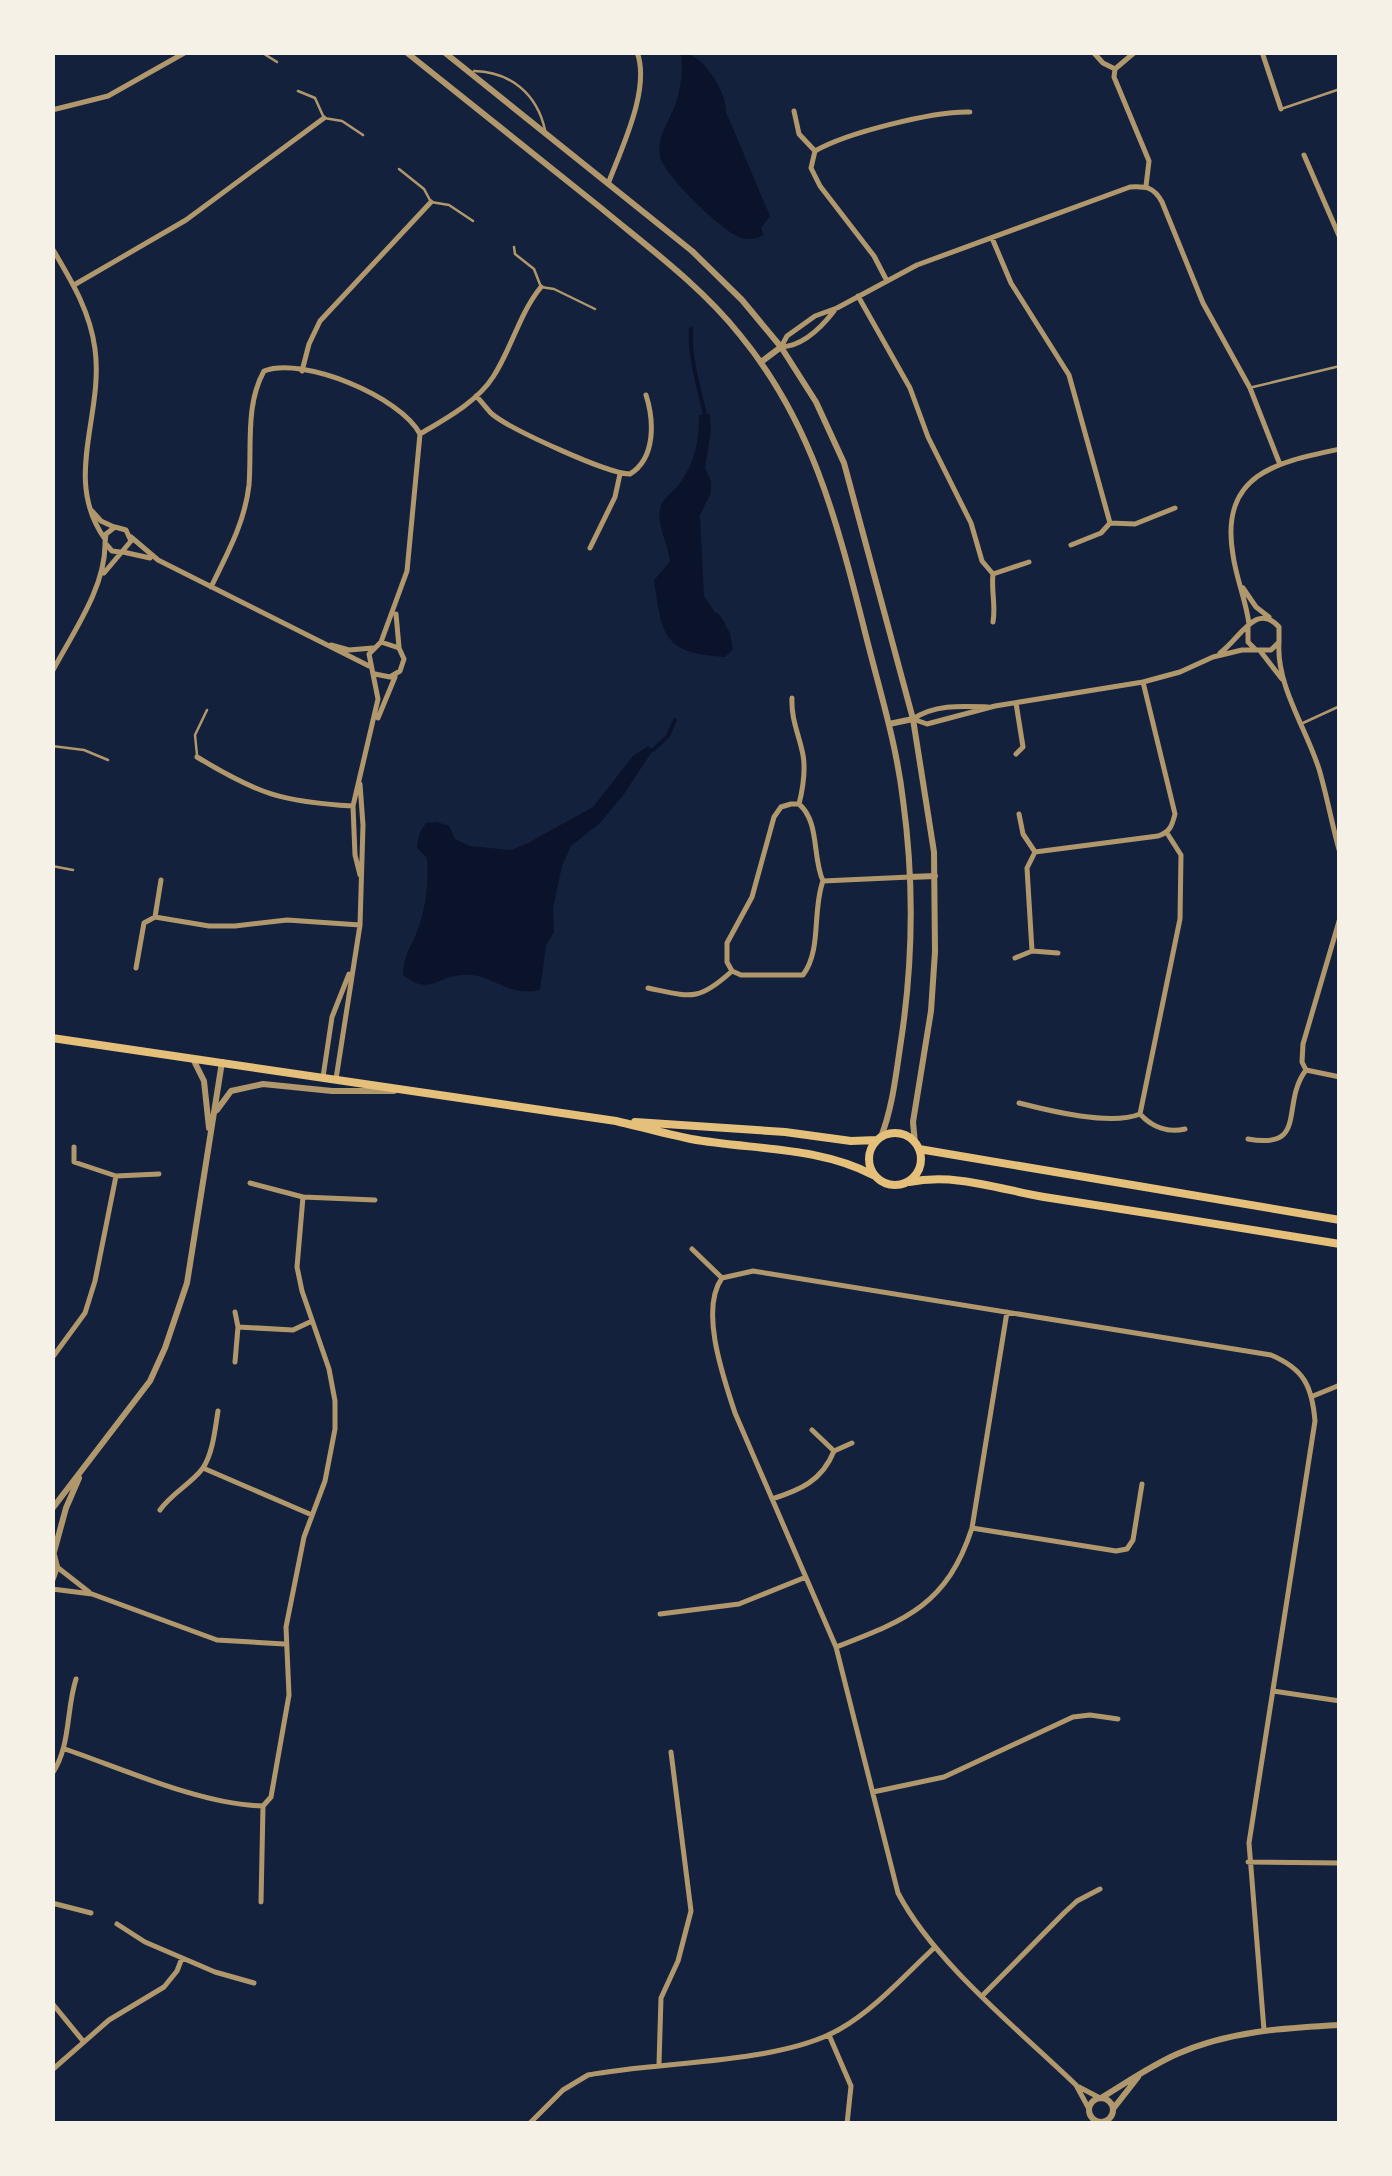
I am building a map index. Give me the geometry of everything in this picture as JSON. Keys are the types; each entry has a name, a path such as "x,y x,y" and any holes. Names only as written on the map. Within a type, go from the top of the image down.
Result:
{"main road":[{"path":"52,1038 616,1121 786,1132 852,1141 896,1133 941,1155 1340,1220"},
{"path":"616,1121 691,1139 821,1156 847,1163 886,1184 955,1178 1023,1193 1340,1244"},
{"path":"874,1176 869,1153 879,1138"},
{"path":"909,1182 921,1164 917,1146"}],"street":[{"path":"52,107 108,96 186,52"},
{"path":"406,52 676,269 740,334 796,416 823,480 889,724 903,798 910,877 906,1008 890,1108 879,1138"},
{"path":"444,52 692,251 742,300 781,347 816,402 844,463 909,702 926,785 935,876 934,972 913,1122 917,1146"},
{"path":"608,184 637,100 642,69 638,52"},
{"path":"1093,52 1115,69"},
{"path":"1115,69 1135,52"},
{"path":"1262,52 1281,109"},
{"path":"1115,69 1116,87 1128,104 1148,162 1146,186"},
{"path":"794,111 799,134 815,152"},
{"path":"815,152 891,124 952,111 970,112"},
{"path":"74,285 186,220 324,118"},
{"path":"815,152 811,168 820,186 874,256 887,281"},
{"path":"1304,155 1340,238"},
{"path":"761,362 781,347 787,336 816,316 917,266 1130,188 1146,186 1162,202 1203,303 1250,388 1279,462"},
{"path":"302,370 320,321 431,202"},
{"path":"992,238 1011,283 1069,375 1110,524"},
{"path":"52,248 88,317 96,350 96,386 84,480 86,504 112,552 158,560"},
{"path":"420,434 476,396 492,378 541,286"},
{"path":"858,296 910,388 928,436 970,523 982,561 992,574 993,622"},
{"path":"781,347 794,346 824,324 837,308"},
{"path":"771,334 787,336"},
{"path":"790,362 794,346"},
{"path":"211,586 243,516 252,414 264,371 302,370 331,376 380,399 415,426 420,434 407,571 382,642 369,654 378,699 353,806 360,874"},
{"path":"476,396 510,426 620,474 630,474 639,469 650,441 651,412 646,395"},
{"path":"1286,686 1248,642 1242,586 1232,556 1231,527 1246,486 1262,471 1279,462 1340,449"},
{"path":"590,548 615,497 620,474"},
{"path":"86,504 100,521 123,528 158,560 370,666"},
{"path":"1071,544 1101,533 1110,524 1136,524 1175,508"},
{"path":"52,672 99,579 106,559 105,541 114,527"},
{"path":"99,579 130,546 130,537"},
{"path":"992,574 1029,562"},
{"path":"1242,586 1256,607 1279,626 1278,654 1286,686 1319,769 1340,853"},
{"path":"374,725 404,659 395,628 396,606"},
{"path":"889,724 913,720 927,724 961,718 991,707 1143,682 1180,672 1237,641 1256,618 1270,618"},
{"path":"382,642 400,648"},
{"path":"1213,657 1242,650 1270,650 1279,642"},
{"path":"323,643 349,650 373,648"},
{"path":"375,674 396,675"},
{"path":"1143,682 1175,814 1167,833"},
{"path":"792,698 791,720 804,769 798,804"},
{"path":"909,702 925,711"},
{"path":"1016,702 1023,747 1016,754"},
{"path":"913,720 925,711 958,705 991,707"},
{"path":"917,737 927,724"},
{"path":"197,756 244,786 274,797 309,804 363,806"},
{"path":"336,1079 360,925 360,782"},
{"path":"732,971 748,977 803,975 810,961 823,881 816,866 810,816 798,804"},
{"path":"732,971 727,942 752,897 770,826 782,807 798,804"},
{"path":"1019,814 1024,834 1035,852"},
{"path":"1035,852 1167,833"},
{"path":"1140,1114 1180,918 1181,854 1167,833"},
{"path":"1032,951 1027,868 1035,852"},
{"path":"823,881 935,876"},
{"path":"155,917 161,880"},
{"path":"136,968 144,922 155,917 222,926 288,920 360,925"},
{"path":"1306,1070 1302,1044 1340,918"},
{"path":"1015,958 1032,951 1058,953"},
{"path":"323,1077 332,1017 352,966"},
{"path":"648,988 700,996 732,971"},
{"path":"192,1058 204,1081 210,1144"},
{"path":"52,1509 130,1410 166,1348 188,1284 222,1062"},
{"path":"1306,1070 1340,1077"},
{"path":"1248,1139 1266,1142 1284,1137 1295,1092 1306,1070"},
{"path":"214,1114 232,1091 246,1086 410,1090"},
{"path":"1019,1102 1103,1120 1126,1120 1140,1114"},
{"path":"1140,1114 1159,1128 1185,1129"},
{"path":"74,1147 74,1162 116,1176 159,1174"},
{"path":"52,1358 84,1313 95,1282 116,1176"},
{"path":"250,1183 303,1197 374,1200"},
{"path":"261,1902 263,1806 271,1797 288,1694 284,1644 304,1536 332,1455 335,1401 330,1369 297,1268 303,1197"},
{"path":"692,1250 722,1278"},
{"path":"1142,2073 1113,2108 1109,2119 1099,2122 1091,2116 1076,2086 934,1948 898,1893 836,1647 735,1413 717,1352 712,1304 715,1287 722,1278 753,1271 1270,1355 1292,1364 1313,1396 1316,1421 1248,1862 1264,2030"},
{"path":"235,1312 235,1362"},
{"path":"836,1647 898,1624 922,1608 962,1556 972,1528 1007,1312"},
{"path":"238,1327 293,1330 312,1322"},
{"path":"1313,1396 1340,1385"},
{"path":"160,1510 202,1468 213,1440 218,1411"},
{"path":"812,1430 834,1451"},
{"path":"772,1499 801,1490 815,1480 834,1451 852,1443"},
{"path":"52,1580 57,1567 53,1551 84,1468"},
{"path":"202,1468 312,1514"},
{"path":"972,1528 1116,1551 1127,1549 1133,1540 1142,1484"},
{"path":"57,1567 92,1594"},
{"path":"660,1614 739,1604 806,1578"},
{"path":"52,1589 92,1594 216,1640 284,1644"},
{"path":"52,1774 65,1748 68,1702 76,1679"},
{"path":"1273,1692 1340,1701"},
{"path":"873,1792 944,1777 1073,1718 1090,1715 1118,1719"},
{"path":"65,1748 157,1782 244,1806 263,1806"},
{"path":"658,2064 661,1998 678,1961 691,1911 671,1752"},
{"path":"1248,1862 1340,1863"},
{"path":"984,1995 1064,1912 1100,1889"},
{"path":"52,1903 91,1913"},
{"path":"117,1924 182,1958 254,1983"},
{"path":"529,2124 563,2090 588,2075 764,2052 829,2035 857,2018 934,1948"},
{"path":"52,2070 133,2004 164,1987 182,1958"},
{"path":"52,2003 83,2042"},
{"path":"1082,2124 1092,2101 1178,2054 1216,2040 1264,2030 1340,2025"},
{"path":"829,2035 852,2086 847,2124"},
{"path":"1076,2086 1110,2102 1113,2108"}],"lane":[{"path":"261,52 277,62"},
{"path":"467,71 504,76 533,98 540,108 546,134"},
{"path":"1281,109 1340,88"},
{"path":"298,92 314,98 324,118 342,121 362,136"},
{"path":"399,169 424,189 431,202 449,205 474,222"},
{"path":"514,247 515,254 534,269 541,286 595,309"},
{"path":"1250,388 1340,366"},
{"path":"1302,724 1340,706"},
{"path":"197,756 195,735 206,710"},
{"path":"52,746 84,750 108,760"},
{"path":"52,866 73,870"}],"water":[{"path":"681,53 705,66 722,95 770,216 761,228 764,235 742,238 722,226 683,189 660,157 661,136 679,93"},
{"path":"710,414 705,468 711,493 700,515 704,596 730,633 733,649 725,657 689,651 670,639 660,616 654,580 670,562 660,508 693,459 699,415"},
{"path":"648,746 653,750 624,794 601,822 571,846 562,866 553,908 554,932 546,946 540,990 518,991 473,975 453,976 427,985 403,975 426,894 427,858 417,848 426,823 449,826 455,839 470,846 511,850 593,807 633,756"}],"waterway":[{"path":"691,329 693,361 705,415"},
{"path":"653,750 668,736 675,720"}]}
